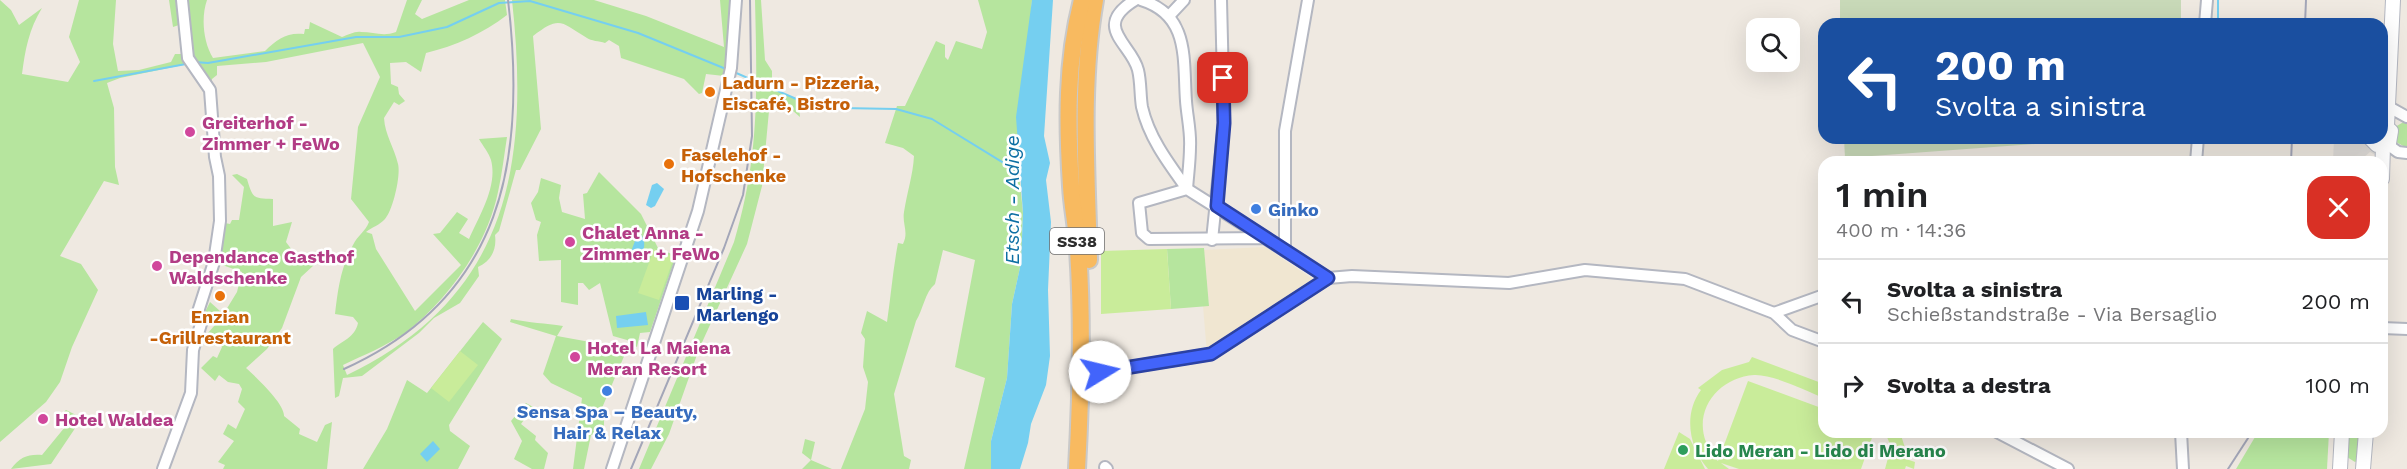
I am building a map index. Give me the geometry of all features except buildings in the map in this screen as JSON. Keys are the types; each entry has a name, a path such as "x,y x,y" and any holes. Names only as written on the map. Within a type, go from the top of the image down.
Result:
{"highway":[{"name":"SS38","path":"1086,469 1091,335 1086,102 1087,3"},
{"name":"SS38","path":"1077,469 1081,334 1078,249 1071,187 1068,107 1071,55 1087,3"}],"street":[{"path":"163,469 191,393 192,352 201,324 197,315 214,262 220,221 219,176 215,157 210,90 188,58 182,0"},
{"path":"612,469 698,211 730,72 736,0"},
{"path":"1135,0 1124,7 1116,21 1117,38 1138,68 1143,108 1158,147 1187,189 1328,278"},
{"path":"1141,0 1157,5 1169,16 1180,35 1185,53 1190,146 1187,189"},
{"path":"1169,16 1184,0"},
{"path":"1212,240 1224,123 1221,0"},
{"path":"1285,251 1285,131 1308,0"},
{"path":"2206,18 2207,0"},
{"path":"2388,88 2394,0"},
{"path":"2388,118 2406,117"},
{"path":"2388,118 2406,117"},
{"path":"2374,144 2392,151 2392,134 2388,123"},
{"path":"1187,189 1139,203 1142,233 1149,239 1267,238"},
{"path":"1100,372 1211,354 1328,278 1352,276 1509,283 1585,270 1685,279 1774,313 1792,330 1818,340"},
{"path":"1774,313 1818,297"},
{"path":"2388,328 2407,329"},
{"path":"2008,438 2067,469"},
{"path":"2181,438 2183,469"},
{"path":"2342,438 2340,467 2363,468 2366,438"}],"shaded area":[{"path":"2334,144 2377,145 2377,156 2370,152 2365,156 2333,156"},
{"path":"1265,247 1320,284 1207,354 1203,306 1209,305 1204,250"}],"green space":[{"path":"0,0 11,10 19,25 42,8 28,40 22,74 68,82 80,62 69,37 79,0 116,0 113,44 118,71 139,70 171,62 175,54 183,54 182,24 173,27 169,0 207,0 204,29 207,45 213,58 265,51 283,37 304,34 305,29 309,29 310,22 342,37 359,32 383,34 396,32 407,0 422,0 415,14 422,19 469,0 505,0 507,15 489,28 469,38 426,53 421,72 406,62 390,63 391,84 398,87 399,94 405,101 399,105 394,102 384,118 399,169 397,184 388,215 381,223 366,232 372,234 376,249 415,311 461,265 433,234 440,233 457,212 468,219 459,233 469,239 486,201 492,180 492,170 490,157 479,139 507,137 493,212 464,270 436,305 405,333 343,365 347,375 401,343 444,307 475,266 497,220 510,171 517,117 517,60 512,0 594,0 646,16 724,47 720,0 732,0 730,49 724,76 706,74 702,93 699,94 684,79 621,58 619,46 609,40 605,43 591,40 560,23 549,25 533,36 541,129 520,170 516,170 499,231 495,235 492,254 478,267 479,276 460,303 434,318 419,333 362,376 343,378 339,396 335,398 333,349 351,336 358,323 353,317 335,314 339,287 349,253 369,222 351,199 358,127 380,77 363,43 266,62 217,66 217,75 212,79 210,90 188,64 120,78 107,83 114,108 115,167 119,185 104,181 60,256 81,264 98,290 72,347 60,382 46,402 0,442"},
{"path":"755,0 761,0 765,60 772,71 772,88 798,100 800,117 785,104 770,100 762,186 747,244 699,349 669,434 651,469 639,469 734,242 742,210 749,180 755,121"},
{"path":"978,0 1032,0 1019,173 1023,213 1021,263 1012,304 1007,378 991,441 991,469 964,469 985,378 955,367 975,260 943,250 935,284 916,321 894,394 904,456 911,460 909,469 841,469 865,409 868,382 863,367 865,339 861,333 867,311 887,322 898,243 903,244 905,236 904,212 914,156 903,148 885,143 897,106 905,106 936,41 945,45 945,57 948,60 956,41 982,49 987,32"},
{"path":"1840,0 2181,0 2181,18 1840,18"},
{"path":"2407,120 2407,148 2396,142 2395,127"},
{"path":"1844,144 2035,144 1872,156 1845,156"},
{"path":"599,172 641,214 658,248 676,256 650,332 640,333 637,347 627,340 613,336 600,283 589,290 583,283 578,283 578,305 561,302 561,260 539,261 537,235 541,222 536,220 531,203 538,192 541,178 561,185 559,198 562,212 585,219 583,194 587,193"},
{"path":"237,174 247,179 255,196 273,199 273,226 292,222 286,242 295,254 314,265 301,277 282,328 267,349 246,368 275,398 284,416 300,429 299,434 317,442 325,425 332,422 327,469 223,469 225,465 218,462 234,441 223,434 228,424 236,429 245,409 238,402 242,389 239,384 228,382 219,375 215,381 201,368 213,356 217,358 222,347 207,334 215,325 203,316 210,302 220,311 226,310 237,292 242,272 214,262 220,222 230,224 232,220 239,220 244,187 232,175"},
{"path":"1204,248 1209,306 1171,309 1167,249"},
{"path":"654,249 674,257 659,300 638,293"},
{"path":"1167,249 1171,309 1101,314 1101,251"},
{"path":"511,319 563,326 557,336 601,344 605,349 625,354 599,415 604,419 604,428 598,434 591,435 584,469 573,469 582,398 551,383 543,374 556,336 510,322"},
{"path":"483,322 502,339 449,425 450,431 470,446 458,469 363,469 387,429 407,380 427,393"},
{"path":"460,351 478,365 449,402 431,388"},
{"path":"1752,357 1818,382 1818,396 1762,375 1742,377 1721,388 1713,396 1703,417 1706,442 1718,461 1748,381 1818,407 1818,438 1872,438 1861,469 1739,469 1721,463 1729,469 1708,469 1696,451 1691,431 1692,410 1701,390 1698,388 1722,370 1749,362"},
{"path":"526,403 533,407 521,424 536,436 535,440 548,453 544,469 532,469 514,459 522,441 511,421"},
{"path":"66,410 82,418 51,464 11,469 25,457 42,455 65,427 56,419"},
{"name":"Lido Meran - Lido di Merano","path":"1679,432 1690,439 1705,469 1664,469"},
{"path":"1887,438 1902,438 1906,459 1915,462 1914,469 1906,466 1905,469 1885,469 1891,447"},
{"path":"2254,438 2329,438 2327,469 2236,469"},
{"path":"2347,438 2362,438 2360,459 2355,462 2347,457"},
{"path":"805,439 815,442 811,460 802,453"},
{"path":"811,460 832,469 802,469"}],"water":[{"path":"1032,0 1053,0 1044,136 1050,163 1046,180 1051,222 1048,290 1050,356 1046,385 1031,424 1020,469 991,469 991,441 1007,378 1012,304 1021,263 1023,213 1016,117"},
{"path":"657,183 664,189 655,206 651,208 646,205 652,185"},
{"path":"638,232 643,237 644,247 640,256 633,257 630,254 635,241 634,234"},
{"path":"646,312 648,325 617,328 616,316"},
{"path":"433,441 440,449 427,462 420,454"}],"waterway":[{"path":"2218,0 2218,18"},
{"path":"194,62 208,63 356,37 399,37 447,27 499,3 530,1 638,33 726,69"},
{"path":"94,81 186,64"},
{"name":"Etsch - Adige","path":"734,72 801,101 841,108 896,109 932,119 1020,173"}],"railway":[{"path":"344,369 398,339 440,303 471,263 493,217 507,168 513,115 513,59 508,0"},
{"path":"631,469 724,248 743,195 752,136 750,0"},
{"path":"2305,18 2306,0"},
{"path":"2291,156 2292,144"},
{"path":"2228,469 2248,438"}],"place":[{"name":"Ladurn - Pizzeria, Eiscafé, Bistro","path":"710,92"},
{"name":"Greiterhof - Zimmer + FeWo","path":"190,132"},
{"name":"Faselehof - Hofschenke","path":"669,164"},
{"name":"Ginko","path":"1256,209"},
{"name":"Chalet Anna - Zimmer + FeWo","path":"570,242"},
{"name":"Dependance Gasthof Waldschenke","path":"157,266"},
{"name":"Enzian -Grillrestaurant","path":"220,296"},
{"name":"Marling - Marlengo","path":"682,303"},
{"name":"Hotel La Maiena Meran Resort","path":"575,357"},
{"name":"Sensa Spa – Beauty, Hair & Relax","path":"607,391"},
{"name":"Hotel Waldea","path":"43,419"},
{"name":"Lido Meran - Lido di Merano","path":"1683,450"}],"route":[{"path":"1100,372 1211,354 1304,296 1328,278 1217,206 1224,123 1223,78"}]}
